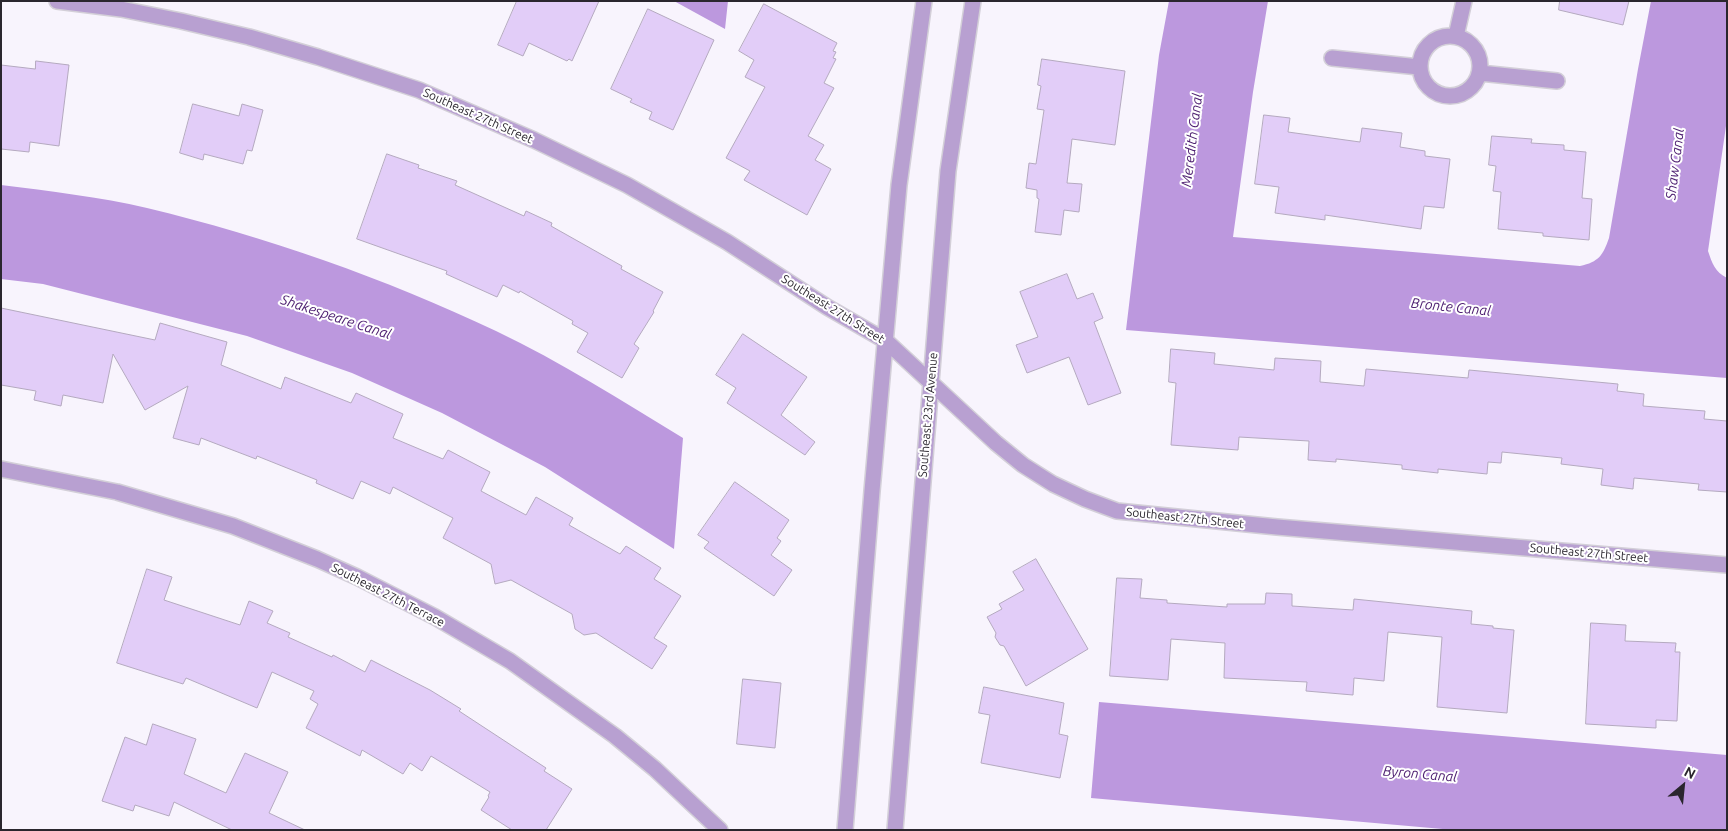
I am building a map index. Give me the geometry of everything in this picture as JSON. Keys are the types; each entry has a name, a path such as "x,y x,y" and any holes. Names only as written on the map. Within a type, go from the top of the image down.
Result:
{"street":[{"name":"Southeast 27th Street","path":"57,1 181,21 241,35 318,57 419,90 534,140 627,185 727,242 827,307 886,341 996,443 1023,465 1053,484 1117,511 1277,528 1727,565"},
{"path":"845,830 870,509 899,185 924,1"},
{"name":"Southeast 23rd Avenue","path":"895,830 948,171 973,1"},
{"path":"1456,36 1464,1"},
{"path":"1446,36 1456,36 1473,46 1478,54 1480,73 1470,89 1461,95 1452,97 1442,96 1433,92 1426,85 1419,67 1420,58 1430,43 1446,36"},
{"path":"1332,58 1419,67"},
{"path":"1480,73 1557,81"},
{"name":"Southeast 27th Terrace","path":"1,468 117,492 233,526 317,559 366,581 435,617 510,661 615,736 655,769 720,830"}],"water":[{"path":"674,1 728,1 725,29"},
{"path":"1169,1 1268,1 1233,237 1580,266 1596,260 1605,249 1609,238 1651,1 1727,1 1727,119 1708,251 1717,270 1727,278 1727,378 1126,330 1159,55"},
{"name":"Shakespeare Canal","path":"1,185 129,204 192,219 281,246 368,276 496,331 544,356 683,438 674,549 545,467 442,413 352,373 247,336 43,284 1,279"},
{"name":"Byron Canal","path":"1099,702 1727,755 1727,830 1454,830 1091,798"}],"building":[{"path":"517,1 599,1 572,61 569,59 567,61 529,43 523,56 498,45"},
{"path":"1560,1 1629,1 1623,25 1559,10"},
{"path":"764,4 837,43 833,51 836,52 833,58 836,59 824,83 834,88 808,136 824,145 815,160 831,169 807,215 744,180 750,171 726,158 765,87 745,77 754,60 739,51"},
{"path":"648,9 714,40 673,130 649,119 652,112 630,102 632,99 611,89"},
{"path":"1042,59 1125,71 1115,145 1072,139 1067,183 1082,184 1079,212 1064,210 1061,235 1035,232 1039,199 1037,198 1037,190 1026,188 1029,163 1036,164 1044,110 1037,109 1041,86 1038,85"},
{"path":"36,61 69,65 59,146 30,142 29,152 1,149 1,65 35,69"},
{"path":"193,104 239,116 242,104 263,110 252,151 247,150 243,164 204,154 203,160 180,153"},
{"path":"1264,115 1290,118 1288,132 1360,142 1362,128 1402,133 1400,147 1425,151 1425,156 1450,159 1444,208 1424,206 1421,229 1325,215 1325,220 1275,213 1279,187 1255,184"},
{"path":"1492,136 1532,139 1531,143 1564,145 1564,150 1586,152 1582,198 1592,199 1589,240 1543,236 1543,233 1498,229 1501,192 1493,191 1496,166 1489,165"},
{"path":"387,154 419,165 418,168 457,181 455,185 524,216 526,211 552,223 551,226 622,266 621,269 663,292 654,312 634,344 639,348 622,378 577,352 588,333 572,324 573,321 520,291 519,293 503,285 497,297 446,274 447,271 357,239"},
{"path":"1067,274 1077,299 1093,293 1103,318 1094,322 1121,393 1088,405 1069,357 1027,373 1016,345 1038,337 1020,292"},
{"path":"1,308 155,340 160,323 227,342 221,365 281,389 285,377 351,403 356,393 403,414 393,438 443,459 448,450 490,472 481,491 526,515 536,497 573,518 569,525 620,554 626,546 661,568 654,579 681,596 654,638 667,646 652,669 596,633 584,635 575,629 572,614 511,580 495,584 491,564 443,538 453,518 393,487 390,494 361,481 353,499 316,483 317,480 257,456 256,459 201,438 199,445 173,438 188,386 145,410 113,354 103,403 63,395 61,406 34,400 36,391 1,385"},
{"path":"743,334 807,377 781,415 815,442 805,455 727,403 736,388 716,375"},
{"path":"1171,349 1215,353 1214,364 1274,370 1275,358 1321,361 1320,382 1364,386 1366,369 1468,378 1469,370 1618,384 1617,391 1644,394 1643,406 1705,411 1704,419 1727,421 1727,492 1698,490 1699,484 1634,478 1633,489 1601,485 1603,469 1561,464 1562,458 1502,452 1501,463 1488,462 1487,474 1438,469 1438,473 1402,469 1402,465 1336,459 1336,462 1308,460 1309,441 1239,437 1238,450 1171,445 1176,383 1169,382"},
{"path":"735,482 789,520 777,538 781,541 771,555 792,570 774,596 704,548 709,542 698,535"},
{"path":"1036,559 1088,649 1026,686 1004,646 1000,645 995,637 996,633 987,617 1002,609 999,604 1024,590 1013,572"},
{"path":"147,569 172,577 164,600 240,625 249,601 273,611 267,623 290,633 288,637 332,657 333,655 365,672 371,660 430,690 461,709 459,711 546,768 544,771 572,789 546,830 512,830 481,810 490,792 431,756 422,771 410,763 403,774 362,750 360,756 306,728 318,704 310,699 314,691 272,672 257,708 186,678 183,684 117,663"},
{"path":"1117,578 1142,579 1140,598 1167,600 1167,603 1227,607 1227,604 1265,604 1266,593 1292,594 1292,606 1353,610 1354,599 1472,611 1471,624 1514,630 1507,713 1437,707 1442,637 1388,632 1384,681 1354,678 1353,695 1306,691 1307,682 1224,678 1225,643 1171,639 1168,680 1110,676"},
{"path":"1591,623 1626,625 1625,641 1676,643 1675,652 1680,652 1677,721 1656,720 1656,728 1586,724"},
{"path":"743,679 781,683 775,748 737,744"},
{"path":"984,687 1064,703 1059,734 1068,736 1060,778 981,763 990,715 979,713"},
{"path":"153,724 196,739 184,774 226,793 245,753 288,772 269,813 305,830 232,830 174,802 169,816 135,805 133,811 102,801 125,737 146,745"}],"water label":[{"name":"Meredith Canal","path":"1192,140"},
{"name":"Shaw Canal","path":"1675,164"},
{"name":"Bronte Canal","path":"1451,307"}]}
